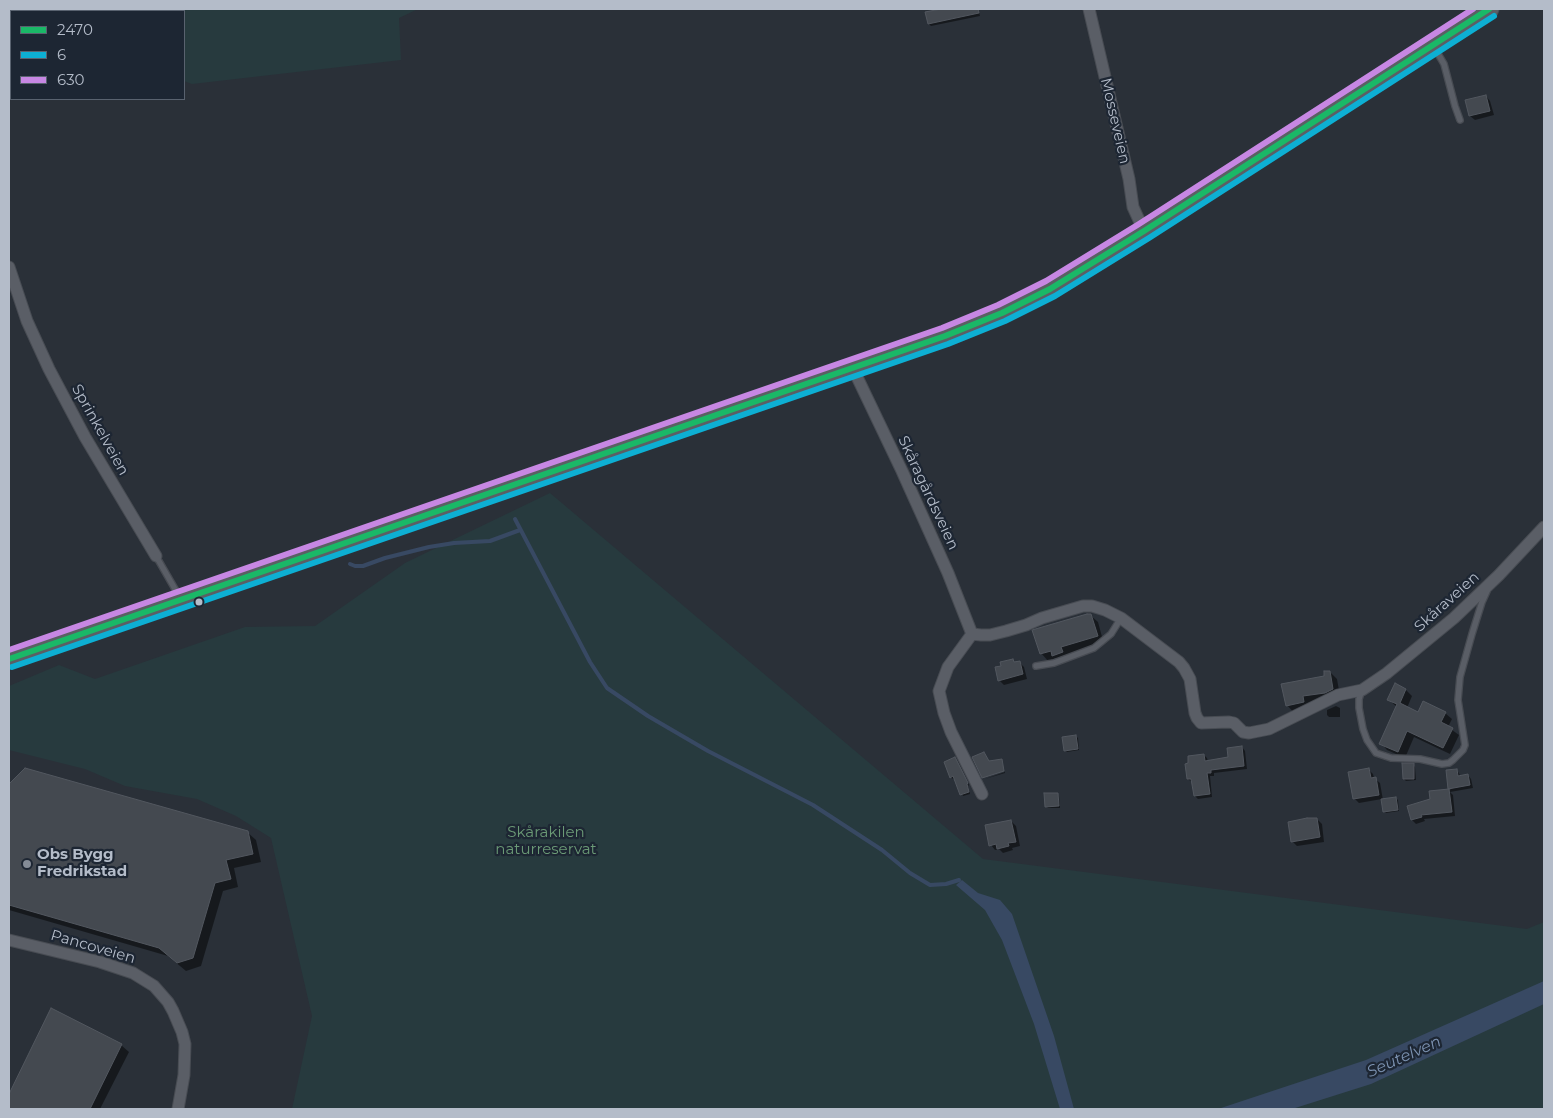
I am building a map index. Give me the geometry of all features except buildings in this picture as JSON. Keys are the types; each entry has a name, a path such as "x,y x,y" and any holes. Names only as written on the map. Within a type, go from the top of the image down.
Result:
{"highway":[{"path":"9,659 944,336 1002,313 1050,289 1144,231 1433,45 1484,10"}],"street":[{"name":"Mosseveien","path":"1089,9 1129,179 1133,207 1144,231"},
{"name":"Sprinkelveien","path":"9,266 27,321 49,370 85,437 156,556"},
{"name":"Skåragårdsveien","path":"854,367 948,573 972,634"},
{"name":"Skåraveien","path":"1362,690 1387,673 1454,618 1544,527"},
{"path":"982,794 951,732 939,691 948,668 972,634 990,635 1006,631 1083,606 1092,606 1105,610 1121,618 1179,662 1190,679 1197,718 1201,722 1229,722 1243,732 1249,733 1270,729 1338,694 1362,690"},
{"name":"Pancoveien","path":"9,940 100,962 133,973 154,986 168,1002 182,1032 184,1075 178,1109"}],"lane":[{"path":"1433,45 1444,64 1460,120"},
{"name":"Sprinkelveien","path":"156,556 181,600"},
{"path":"1362,690 1360,708 1363,729 1372,748 1383,756 1420,759 1442,764 1449,763 1463,750 1465,740 1458,689 1472,634 1482,602 1491,582"},
{"path":"1036,666 1054,663 1094,648 1111,634 1121,618"}],"green space":[{"path":"26,9 418,9 399,18 401,60 192,84 185,81 185,10"},
{"name":"Skårakilen naturreservat","path":"550,493 983,859 1527,929 1544,922 1544,1109 292,1109 312,1016 271,838 236,816 197,799 125,786 85,769 9,750 9,686 59,665 95,679 245,627 315,626 405,563"}],"water":[{"path":"962,880 978,893 1000,900 1012,914 1054,1036 1074,1109 1060,1109 1034,1024 1002,940 985,910 956,885"},
{"name":"Seutelven","path":"1544,981 1544,1004 1371,1084 1292,1109 1218,1109 1366,1060"}],"waterway":[{"path":"515,519 590,662 607,688 648,716 708,751 813,805 882,850 910,873 930,885 946,884 959,880"},
{"path":"350,564 363,566 385,558 429,547 454,543 490,541 520,530"}],"transit line":[{"name":"630","path":"9,650 942,328 998,305 1046,281 1139,224 1473,9"},
{"name":"2470","path":"9,659 945,336 1002,313 1050,289 1144,231 1489,9"},
{"name":"6","path":"12,667 948,344 1005,321 1055,296 1149,238 1494,16"}],"place":[{"name":"Obs Bygg Fredrikstad","path":"27,864"}]}
